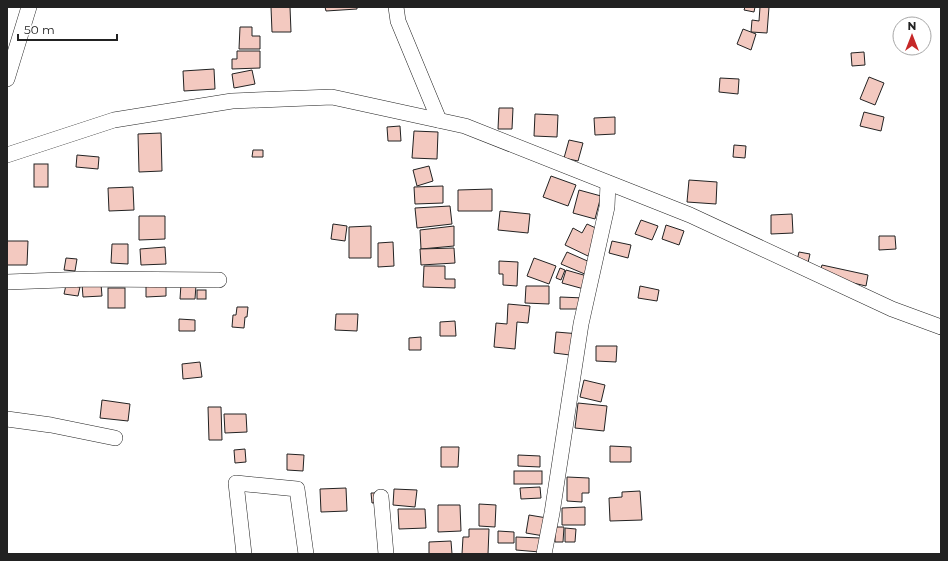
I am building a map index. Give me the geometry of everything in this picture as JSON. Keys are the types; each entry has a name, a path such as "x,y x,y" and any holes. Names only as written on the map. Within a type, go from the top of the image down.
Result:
{"street":[{"path":"7,79 29,7"},
{"path":"396,7 398,21 439,120"},
{"path":"7,155 114,120 232,101 332,97 465,126 690,215 892,309 941,326"},
{"path":"544,554 552,513 581,324 607,207 608,182"},
{"path":"7,282 89,279 219,280"},
{"path":"7,419 51,425 115,438"},
{"path":"244,554 236,483 297,489 306,554"},
{"path":"381,497 386,554"}],"building":[{"path":"271,7 290,7 291,32 272,32"},
{"path":"325,7 357,7 357,9 326,11"},
{"path":"745,7 755,7 754,12 744,10"},
{"path":"760,7 769,7 767,33 751,32 752,20 759,21"},
{"path":"240,27 252,27 252,36 260,36 260,49 239,49"},
{"path":"743,29 756,34 751,50 737,44"},
{"path":"237,51 260,51 260,68 232,69 232,59 237,59"},
{"path":"864,52 865,65 852,66 851,53"},
{"path":"214,69 215,89 184,91 183,71"},
{"path":"252,70 255,84 234,88 232,74"},
{"path":"869,77 884,83 875,105 860,99"},
{"path":"720,78 739,79 738,94 719,92"},
{"path":"499,108 513,108 512,129 498,129"},
{"path":"864,112 884,117 881,131 860,126"},
{"path":"535,114 558,115 557,137 534,136"},
{"path":"615,117 615,134 595,135 594,118"},
{"path":"400,126 401,141 388,141 387,127"},
{"path":"414,131 438,132 437,159 412,158"},
{"path":"161,133 162,171 139,172 138,134"},
{"path":"569,140 583,143 578,161 564,158"},
{"path":"734,145 746,146 745,158 733,157"},
{"path":"253,150 263,150 263,157 252,157"},
{"path":"77,155 99,157 98,169 76,167"},
{"path":"34,164 48,164 48,187 34,187"},
{"path":"429,166 433,181 417,186 413,170"},
{"path":"551,176 576,185 568,206 543,197"},
{"path":"689,180 717,182 716,204 687,202"},
{"path":"443,186 443,203 415,204 414,187"},
{"path":"133,187 134,210 109,211 108,188"},
{"path":"492,189 492,211 458,211 458,190"},
{"path":"579,190 601,196 595,219 573,213"},
{"path":"450,206 452,224 417,228 415,208"},
{"path":"500,211 530,214 528,233 498,230"},
{"path":"792,214 793,233 771,234 771,215"},
{"path":"139,216 165,216 165,239 139,240"},
{"path":"641,220 658,226 652,240 635,234"},
{"path":"333,224 347,226 345,241 331,239"},
{"path":"587,224 600,230 588,256 565,245 573,228 582,233"},
{"path":"666,225 684,231 679,245 662,239"},
{"path":"371,226 371,258 349,258 349,227"},
{"path":"454,226 454,246 421,249 420,230"},
{"path":"879,236 895,236 896,249 879,250"},
{"path":"7,241 28,241 27,265 7,265"},
{"path":"612,241 631,245 628,258 609,253"},
{"path":"393,242 394,266 378,267 378,243"},
{"path":"112,244 128,244 128,264 111,263"},
{"path":"165,247 166,264 141,265 140,249"},
{"path":"454,248 455,263 421,265 420,249"},
{"path":"567,252 592,263 587,275 561,264"},
{"path":"799,252 810,254 807,267 796,264"},
{"path":"66,258 77,259 75,271 64,270"},
{"path":"534,258 556,266 549,284 527,276"},
{"path":"499,261 518,262 517,286 503,285 503,274 499,274"},
{"path":"822,265 868,275 866,286 819,275"},
{"path":"424,266 445,266 445,279 455,279 455,288 423,287"},
{"path":"560,268 565,270 561,280 556,278"},
{"path":"566,270 587,276 584,289 562,283"},
{"path":"82,284 101,284 102,296 83,297"},
{"path":"166,284 166,296 146,297 146,285"},
{"path":"181,284 196,285 195,299 180,299"},
{"path":"66,285 80,287 78,296 64,294"},
{"path":"526,286 549,286 549,304 525,303"},
{"path":"640,286 659,290 657,301 638,298"},
{"path":"108,288 125,288 125,308 108,308"},
{"path":"197,290 206,290 206,299 197,299"},
{"path":"560,297 584,298 584,309 560,309"},
{"path":"508,304 530,306 528,323 517,322 515,349 494,347 496,323 507,324"},
{"path":"237,307 248,307 244,328 232,327 233,315 236,315"},
{"path":"336,314 358,314 357,331 335,330"},
{"path":"179,319 195,320 195,331 179,331"},
{"path":"455,321 456,336 440,336 440,322"},
{"path":"556,332 580,334 578,356 554,353"},
{"path":"421,337 421,350 409,350 409,338"},
{"path":"596,346 617,346 616,362 596,361"},
{"path":"200,362 202,377 183,379 182,364"},
{"path":"584,380 605,385 601,402 580,397"},
{"path":"102,400 130,404 128,421 100,418"},
{"path":"578,403 607,406 604,431 575,428"},
{"path":"208,407 221,407 222,440 209,440"},
{"path":"224,414 246,414 247,432 225,433"},
{"path":"610,446 631,447 631,462 610,462"},
{"path":"441,447 459,447 458,467 441,467"},
{"path":"245,449 246,462 235,463 234,450"},
{"path":"287,454 304,455 303,471 287,470"},
{"path":"518,455 540,456 540,467 518,466"},
{"path":"514,471 542,471 542,484 514,484"},
{"path":"567,477 589,478 589,493 582,493 582,502 567,501"},
{"path":"540,487 541,498 521,499 520,488"},
{"path":"346,488 347,511 321,512 320,489"},
{"path":"394,489 417,490 415,507 393,505"},
{"path":"640,491 642,520 610,521 609,498 622,497 622,492"},
{"path":"371,493 380,493 381,502 372,503"},
{"path":"479,504 496,505 495,527 479,526"},
{"path":"438,505 460,505 461,531 438,532"},
{"path":"585,507 585,525 562,525 562,508"},
{"path":"398,509 425,509 426,528 399,529"},
{"path":"529,515 547,518 544,536 526,533"},
{"path":"555,527 564,527 563,542 555,542"},
{"path":"565,528 576,529 575,542 565,542"},
{"path":"469,529 489,529 488,554 462,554 463,537 469,537"},
{"path":"498,531 514,532 514,543 498,543"},
{"path":"516,537 541,538 540,552 516,550"},
{"path":"451,541 452,554 429,554 429,542"}]}
